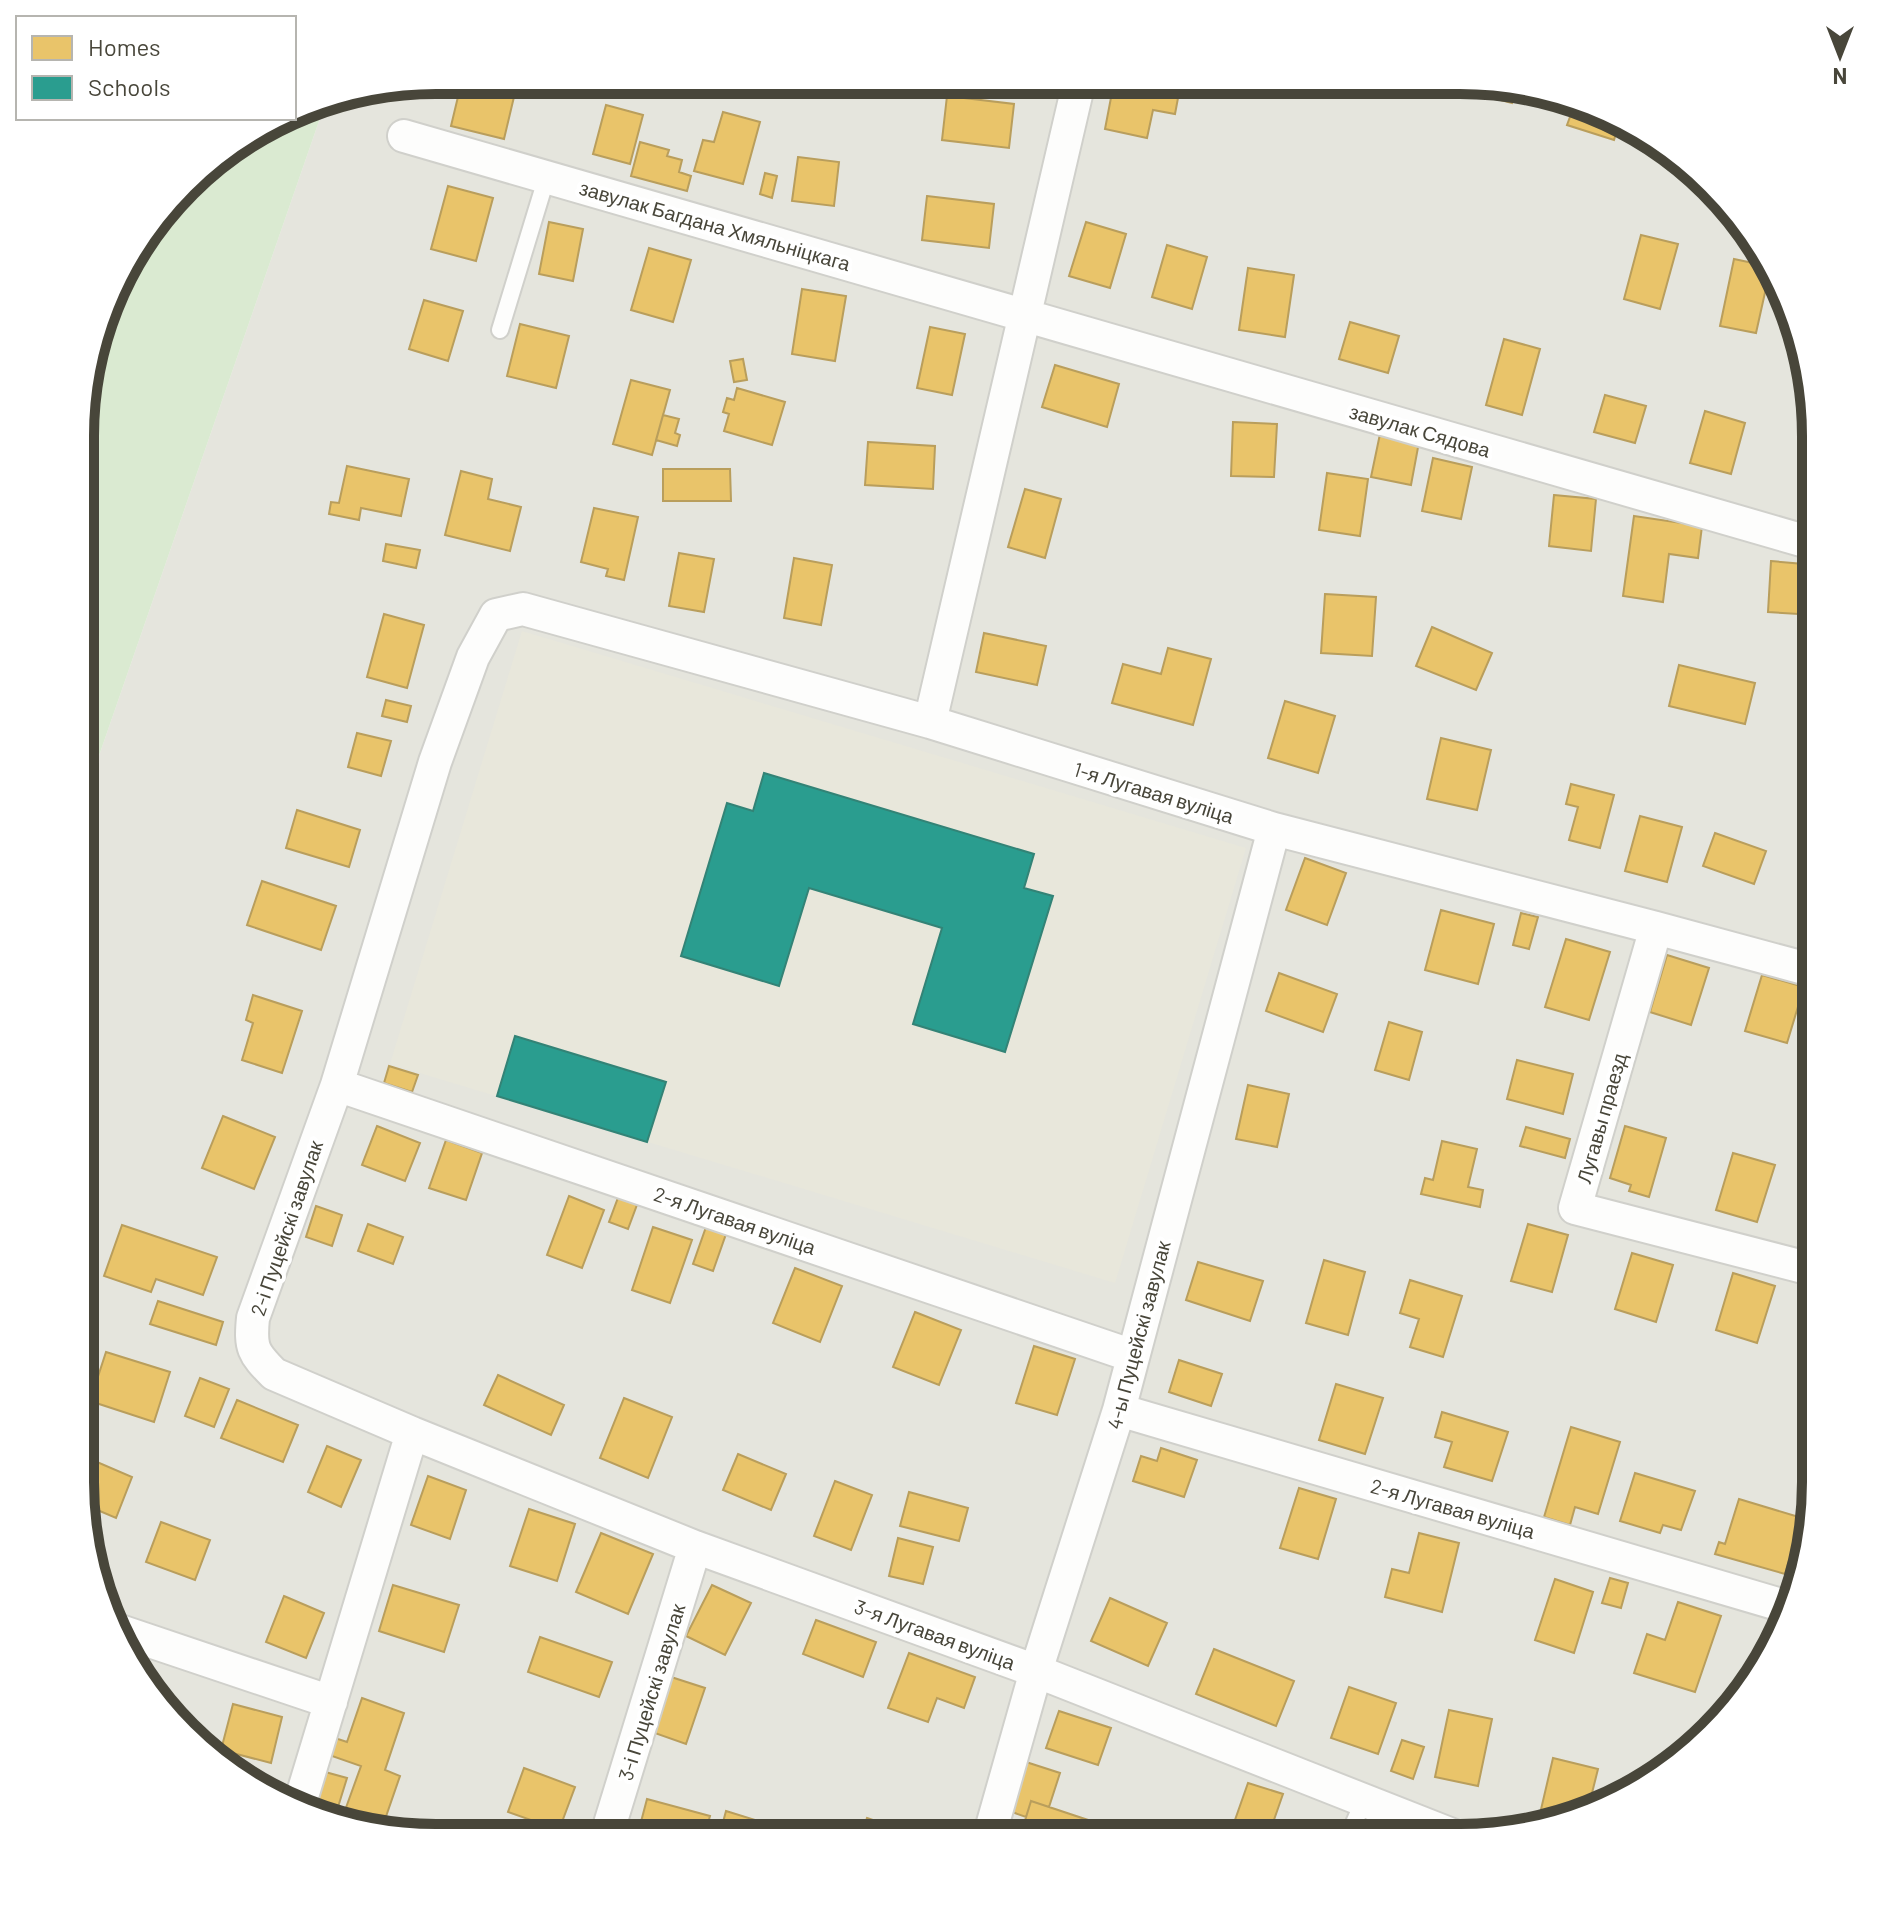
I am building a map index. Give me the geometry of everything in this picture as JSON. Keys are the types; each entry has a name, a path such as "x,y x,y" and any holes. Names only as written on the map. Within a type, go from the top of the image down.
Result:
{"street":[{"path":"930,722 1076,94"},
{"name":"завулак Багдана Хмяльніцкага","path":"404,136 1026,316"},
{"name":"завулак Сядова","path":"1026,316 1802,540"},
{"name":"1-я Лугавая вуліца","path":"496,615 523,609 930,722 1274,829 1802,967"},
{"name":"2-і Пуцейскі завулак","path":"412,1433 274,1374 257,1357 251,1340 253,1318 337,1085 435,762 473,657 496,615"},
{"name":"4-ы Пуцейскі завулак","path":"993,1824 1036,1671 1119,1410 1274,829"},
{"name":"Лугавы праезд","path":"1656,928 1575,1208 1802,1267"},
{"name":"2-я Лугавая вуліца","path":"337,1085 1133,1356"},
{"name":"2-я Лугавая вуліца","path":"1119,1410 1779,1604"},
{"path":"302,1797 412,1433"},
{"name":"3-я Лугавая вуліца","path":"412,1433 695,1547 1036,1671 1424,1824"},
{"name":"3-і Пуцейскі завулак","path":"610,1824 695,1547"},
{"path":"130,1634 331,1702"}],"lane":[{"path":"500,330 547,176"},
{"path":"1354,1824 1364,1800"}],"shaded area":[{"path":"436,94 1460,94 1505,97 1549,106 1611,129 1650,152 1686,179 1717,210 1744,246 1767,285 1784,326 1799,391 1802,436 1802,1482 1799,1527 1790,1571 1767,1633 1744,1672 1717,1708 1686,1739 1650,1766 1611,1789 1570,1806 1505,1821 1460,1824 436,1824 391,1821 347,1812 285,1789 246,1766 210,1739 165,1690 129,1633 112,1592 101,1549 94,1482 94,770 322,114 391,97"},
{"path":"522,631 1246,848 1115,1283 390,1064"}],"green space":[{"path":"322,114 94,770 94,436 97,391 112,326 140,265 165,228 194,194 228,165 265,140"}],"building: Homes":[{"path":"459,94 515,94 504,139 451,126"},
{"path":"1112,94 1179,94 1175,114 1153,110 1147,138 1105,129"},
{"path":"1481,95 1513,98 1512,103"},
{"path":"947,96 1014,104 1009,148 942,140"},
{"path":"606,105 643,115 630,164 593,154"},
{"path":"723,112 760,122 743,184 694,171 703,140 714,142"},
{"path":"1572,113 1617,132 1614,140 1567,125"},
{"path":"640,142 669,150 667,156 682,160 679,172 691,176 687,191 631,176"},
{"path":"798,157 839,162 834,206 792,201"},
{"path":"765,173 777,176 772,198 760,194"},
{"path":"448,186 493,198 476,261 431,249"},
{"path":"927,196 994,204 989,248 922,240"},
{"path":"549,222 583,229 573,281 539,274"},
{"path":"1086,222 1126,234 1110,288 1069,276"},
{"path":"1641,235 1678,244 1660,309 1624,299"},
{"path":"1167,245 1207,257 1192,309 1152,297"},
{"path":"649,248 691,260 673,322 631,310"},
{"path":"1734,259 1755,263 1767,285 1756,333 1720,326"},
{"path":"1248,268 1294,275 1285,337 1239,330"},
{"path":"802,289 846,296 835,361 792,354"},
{"path":"424,300 463,311 448,361 409,349"},
{"path":"1350,322 1399,336 1388,373 1339,359"},
{"path":"520,324 569,336 556,388 507,376"},
{"path":"930,327 965,334 952,395 917,388"},
{"path":"1504,339 1540,349 1522,415 1486,405"},
{"path":"743,359 747,380 734,382 730,361"},
{"path":"1055,365 1119,384 1107,427 1042,407"},
{"path":"631,380 670,390 652,455 613,444"},
{"path":"737,388 785,402 772,445 724,431 729,414 723,412 727,398 734,400"},
{"path":"1605,395 1646,406 1635,443 1594,432"},
{"path":"1705,411 1745,423 1731,474 1690,463"},
{"path":"663,415 679,419 675,433 680,435 677,446 656,440"},
{"path":"1233,422 1277,424 1274,477 1231,476"},
{"path":"1801,423 1802,463 1799,463"},
{"path":"1380,434 1419,442 1411,485 1371,477"},
{"path":"868,442 935,446 933,489 865,485"},
{"path":"1433,458 1472,467 1461,519 1422,511"},
{"path":"347,466 409,479 401,516 361,508 359,520 329,514 331,502 339,503"},
{"path":"663,469 730,469 731,501 663,501"},
{"path":"461,471 492,479 488,499 521,507 510,551 445,535"},
{"path":"1327,473 1368,479 1360,536 1319,530"},
{"path":"1025,489 1061,499 1045,558 1008,547"},
{"path":"1554,495 1596,499 1591,551 1549,546"},
{"path":"594,508 638,517 624,580 606,576 608,569 581,562"},
{"path":"1634,516 1702,526 1698,558 1669,554 1663,602 1623,596"},
{"path":"386,544 420,550 416,568 383,561"},
{"path":"679,553 714,559 704,612 669,606"},
{"path":"794,558 832,565 821,625 784,618"},
{"path":"1771,561 1802,564 1802,614 1768,612"},
{"path":"1325,594 1376,597 1372,656 1321,653"},
{"path":"384,614 424,625 407,688 367,677"},
{"path":"1432,627 1492,653 1476,690 1416,666"},
{"path":"984,633 1046,646 1037,685 976,672"},
{"path":"1168,648 1211,659 1193,725 1112,703 1123,664 1161,674"},
{"path":"1679,665 1755,683 1745,724 1669,706"},
{"path":"386,700 411,706 407,722 382,716"},
{"path":"1285,701 1335,716 1318,773 1268,758"},
{"path":"357,733 391,741 381,776 348,767"},
{"path":"1441,738 1491,750 1477,810 1427,799"},
{"path":"1571,784 1614,795 1600,848 1569,840 1578,807 1566,804"},
{"path":"297,810 360,830 349,867 286,848"},
{"path":"1640,816 1682,827 1667,882 1625,871"},
{"path":"1715,833 1766,851 1754,884 1703,866"},
{"path":"1305,858 1346,873 1327,925 1286,910"},
{"path":"262,881 336,906 321,950 247,925"},
{"path":"1441,910 1494,924 1478,984 1425,970"},
{"path":"1521,913 1538,917 1529,949 1513,945"},
{"path":"1566,939 1610,952 1589,1020 1545,1007"},
{"path":"1667,955 1709,968 1691,1025 1650,1012"},
{"path":"1279,973 1337,994 1323,1032 1266,1011"},
{"path":"1762,975 1802,986 1787,1043 1745,1031"},
{"path":"253,995 302,1011 282,1073 242,1060 253,1023 246,1020"},
{"path":"1389,1022 1422,1032 1409,1080 1375,1070"},
{"path":"1517,1060 1573,1074 1563,1114 1507,1099"},
{"path":"389,1066 418,1075 412,1092 384,1083"},
{"path":"1248,1085 1289,1094 1277,1147 1236,1139"},
{"path":"223,1116 275,1137 254,1189 202,1168"},
{"path":"377,1126 420,1143 405,1181 362,1165"},
{"path":"1625,1126 1666,1138 1649,1197 1629,1191 1631,1185 1610,1178"},
{"path":"1526,1127 1570,1139 1565,1158 1520,1146"},
{"path":"446,1140 482,1153 466,1200 429,1188"},
{"path":"1442,1141 1477,1149 1468,1187 1483,1190 1480,1207 1421,1194 1425,1178 1433,1180"},
{"path":"1733,1153 1775,1165 1757,1222 1716,1210"},
{"path":"619,1195 638,1202 628,1229 609,1222"},
{"path":"569,1196 604,1210 582,1268 547,1255"},
{"path":"316,1206 342,1215 332,1246 306,1237"},
{"path":"368,1224 403,1237 393,1264 358,1251"},
{"path":"1528,1224 1568,1235 1552,1292 1511,1281"},
{"path":"122,1225 217,1257 203,1295 156,1279 151,1292 104,1276"},
{"path":"653,1227 692,1240 670,1303 632,1290"},
{"path":"706,1227 726,1234 713,1271 693,1264"},
{"path":"1632,1253 1673,1265 1656,1322 1615,1309"},
{"path":"1324,1260 1365,1272 1348,1335 1306,1323"},
{"path":"1198,1262 1263,1281 1250,1321 1186,1300"},
{"path":"795,1268 842,1286 820,1342 773,1323"},
{"path":"1733,1273 1775,1286 1757,1343 1716,1330"},
{"path":"1410,1280 1462,1296 1443,1357 1410,1347 1419,1319 1400,1313"},
{"path":"158,1301 223,1322 216,1345 150,1324"},
{"path":"915,1312 961,1330 939,1385 893,1367"},
{"path":"1034,1346 1075,1359 1057,1415 1016,1403"},
{"path":"106,1352 170,1372 154,1422 94,1402 94,1389"},
{"path":"1179,1360 1222,1374 1211,1406 1169,1392"},
{"path":"498,1375 564,1405 551,1435 484,1405"},
{"path":"200,1378 229,1389 214,1427 185,1416"},
{"path":"1336,1384 1383,1398 1365,1454 1319,1440"},
{"path":"624,1398 672,1417 648,1478 600,1458"},
{"path":"237,1400 298,1425 283,1462 221,1438"},
{"path":"1442,1412 1508,1432 1492,1481 1444,1467 1452,1442 1435,1437"},
{"path":"1571,1427 1620,1442 1598,1514 1575,1507 1570,1525 1544,1517"},
{"path":"327,1446 361,1460 341,1507 308,1492"},
{"path":"1161,1448 1197,1460 1184,1497 1133,1481 1141,1456 1157,1461"},
{"path":"738,1454 786,1474 771,1510 723,1490"},
{"path":"94,1461 132,1477 116,1518 95,1509"},
{"path":"1635,1473 1695,1491 1681,1530 1663,1525 1660,1533 1620,1521"},
{"path":"428,1476 466,1490 450,1539 411,1525"},
{"path":"835,1481 872,1495 851,1550 814,1536"},
{"path":"1299,1488 1336,1499 1318,1559 1280,1548"},
{"path":"909,1492 968,1508 959,1541 900,1526"},
{"path":"1739,1499 1800,1517 1785,1574 1715,1554 1719,1542 1725,1544"},
{"path":"529,1509 575,1524 557,1581 510,1566"},
{"path":"161,1522 210,1540 195,1580 146,1562"},
{"path":"601,1533 653,1554 628,1614 576,1592"},
{"path":"1419,1533 1459,1543 1442,1612 1385,1597 1392,1569 1409,1573"},
{"path":"898,1538 933,1547 923,1584 889,1576"},
{"path":"1610,1578 1628,1583 1621,1608 1602,1603"},
{"path":"1555,1579 1593,1592 1574,1653 1535,1640"},
{"path":"393,1585 459,1605 444,1652 379,1631"},
{"path":"712,1585 751,1603 725,1655 686,1636"},
{"path":"284,1596 324,1613 306,1658 266,1642"},
{"path":"1110,1598 1167,1623 1148,1666 1091,1641"},
{"path":"1678,1602 1721,1616 1695,1692 1634,1673 1647,1634 1665,1640"},
{"path":"816,1620 876,1642 863,1677 803,1654"},
{"path":"540,1637 612,1662 599,1697 528,1672"},
{"path":"1214,1649 1294,1681 1276,1726 1196,1694"},
{"path":"909,1653 975,1677 964,1708 937,1698 928,1722 888,1708"},
{"path":"668,1676 705,1688 686,1744 649,1731"},
{"path":"1349,1687 1396,1703 1378,1754 1331,1738"},
{"path":"362,1698 404,1713 385,1770 400,1776 385,1820 345,1811 361,1766 329,1755 335,1738 347,1742"},
{"path":"233,1704 282,1717 271,1763 222,1748"},
{"path":"1449,1710 1492,1719 1478,1786 1435,1777"},
{"path":"1059,1711 1111,1728 1098,1765 1046,1748"},
{"path":"1402,1740 1424,1747 1413,1779 1391,1771"},
{"path":"1553,1758 1598,1769 1591,1798 1540,1814"},
{"path":"1026,1762 1060,1773 1049,1807 1031,1801 1026,1817 1009,1811"},
{"path":"524,1768 575,1787 561,1824 542,1824 508,1812"},
{"path":"318,1770 347,1778 338,1807 310,1799"},
{"path":"1248,1783 1283,1794 1273,1824 1234,1824"},
{"path":"647,1799 710,1816 708,1824 640,1824"},
{"path":"1031,1801 1094,1822 1093,1824 1024,1824"},
{"path":"726,1811 768,1824 722,1824"},
{"path":"867,1818 884,1824 865,1824"}],"building: Schools":[{"path":"764,773 1034,854 1024,888 1053,896 1005,1052 913,1024 942,928 809,888 779,986 681,956 727,803 753,811"},
{"path":"515,1036 666,1082 647,1142 497,1096"}]}
